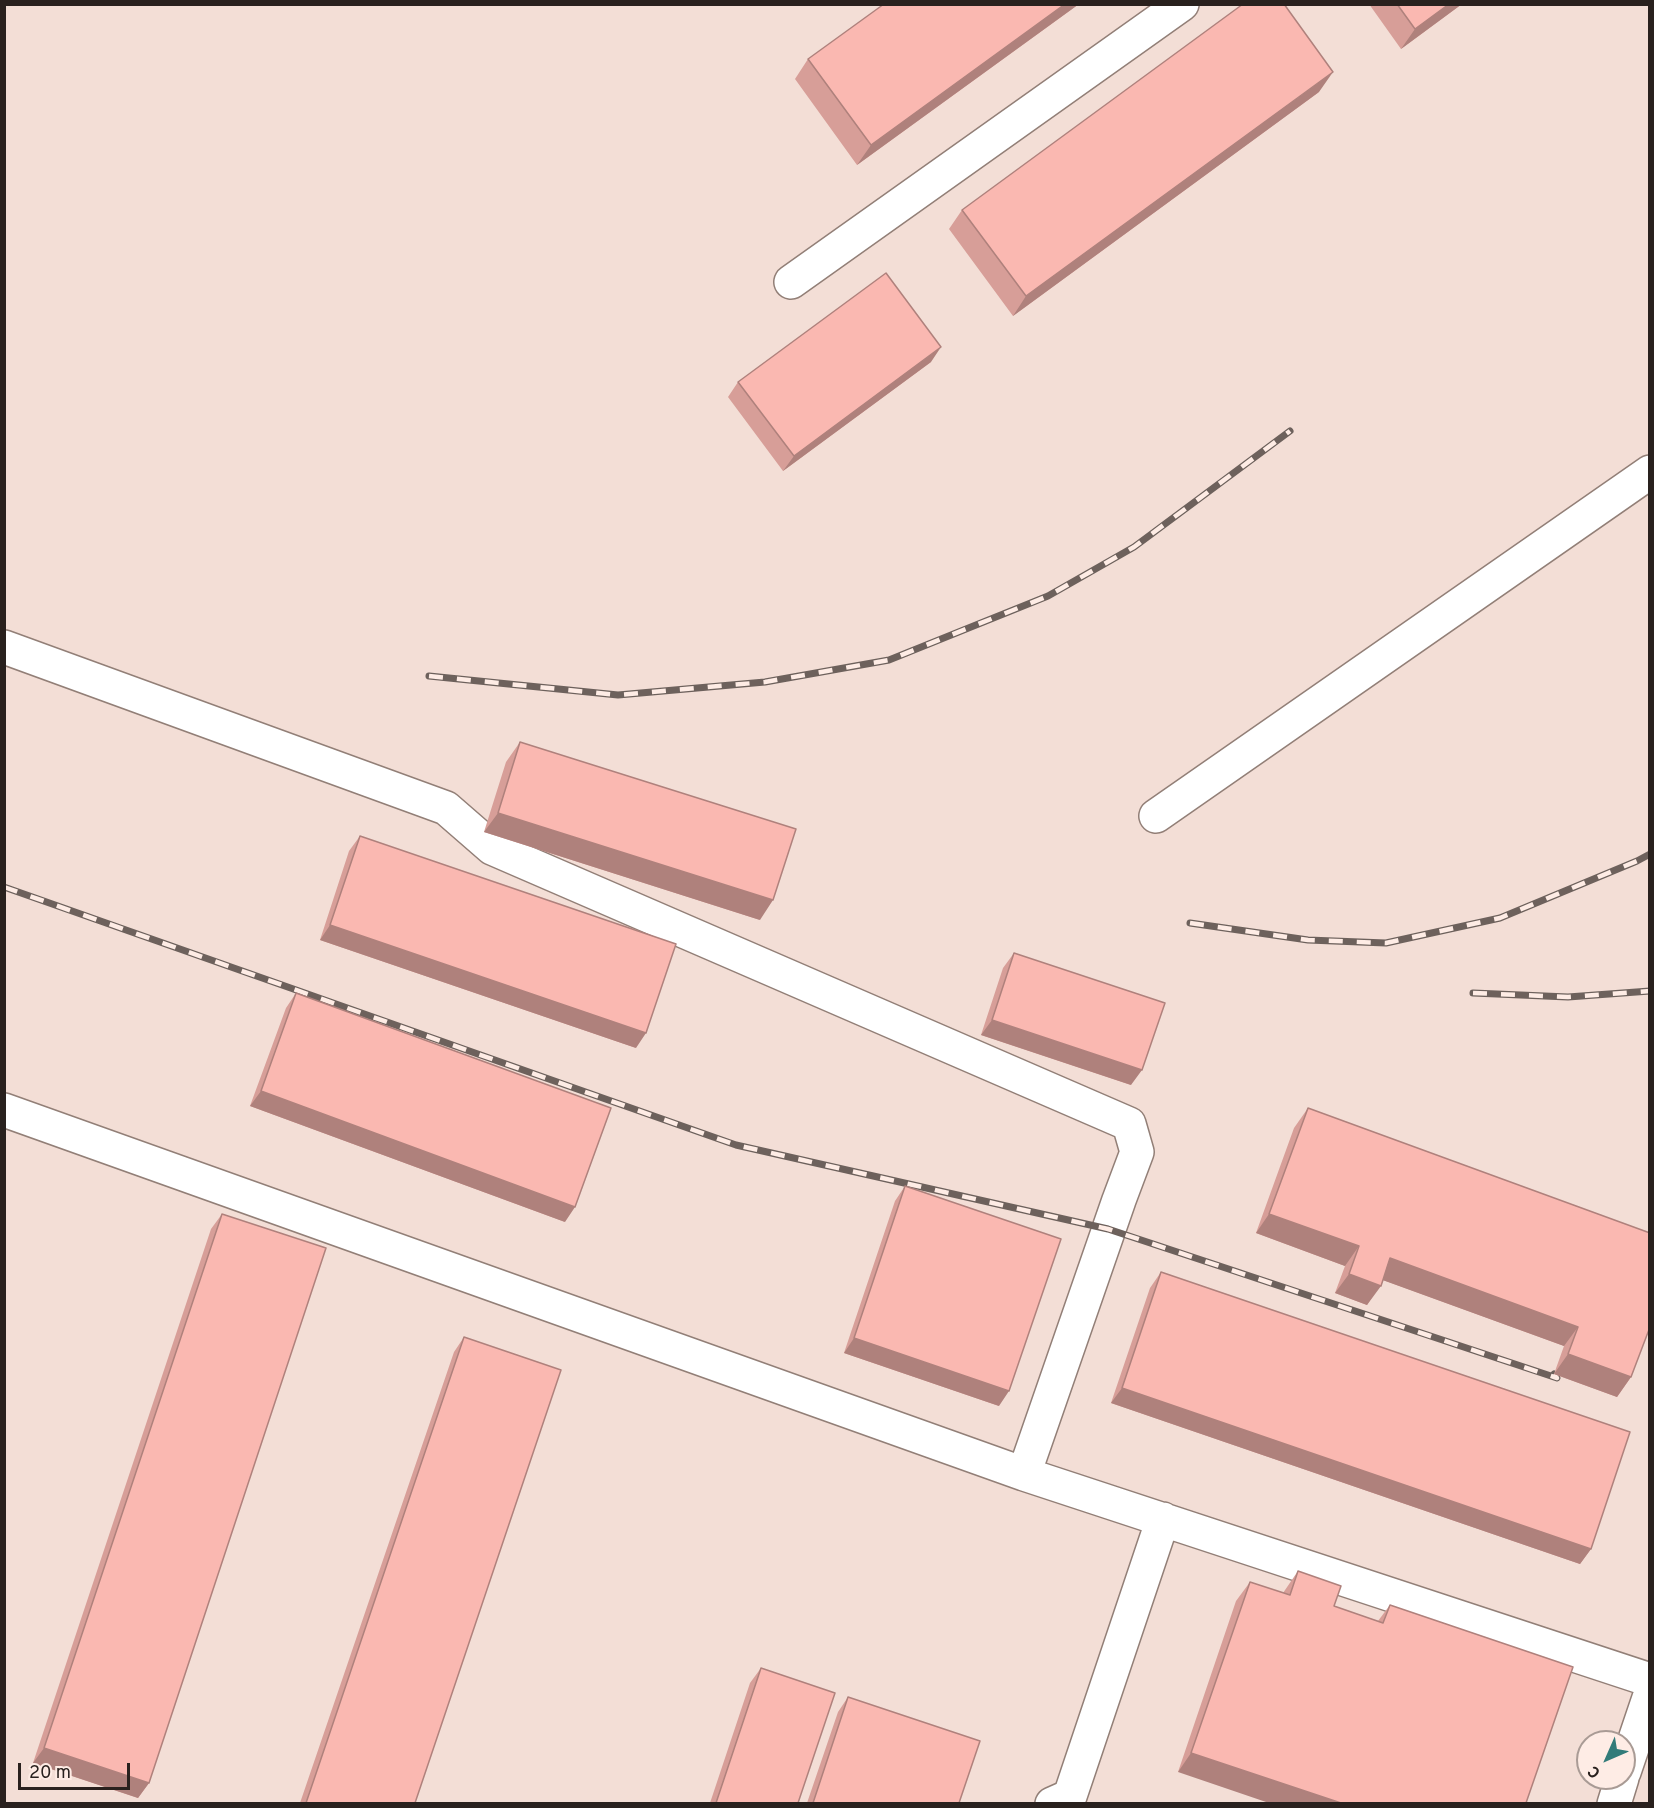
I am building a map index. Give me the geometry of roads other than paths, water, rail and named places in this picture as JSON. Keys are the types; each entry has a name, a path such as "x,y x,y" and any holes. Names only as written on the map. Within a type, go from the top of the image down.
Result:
{"lane":[{"path":"791,282 1182,4"},
{"path":"1156,816 1650,472"},
{"path":"4,647 446,808 492,848 1129,1124 1137,1152 1024,1474"},
{"path":"4,1110 1024,1474 1650,1680"},
{"path":"1052,1803 1070,1796 1163,1519"},
{"path":"1636,1736 1650,1695"}],"railway":[{"path":"429,676 618,695 765,682 889,660 1048,596 1134,547 1290,431"},
{"path":"1190,923 1308,940 1386,943 1500,918 1650,854"},
{"path":"4,887 736,1145 1108,1229 1557,1378 1554,1374"},
{"path":"1473,993 1568,997 1650,991"}]}
